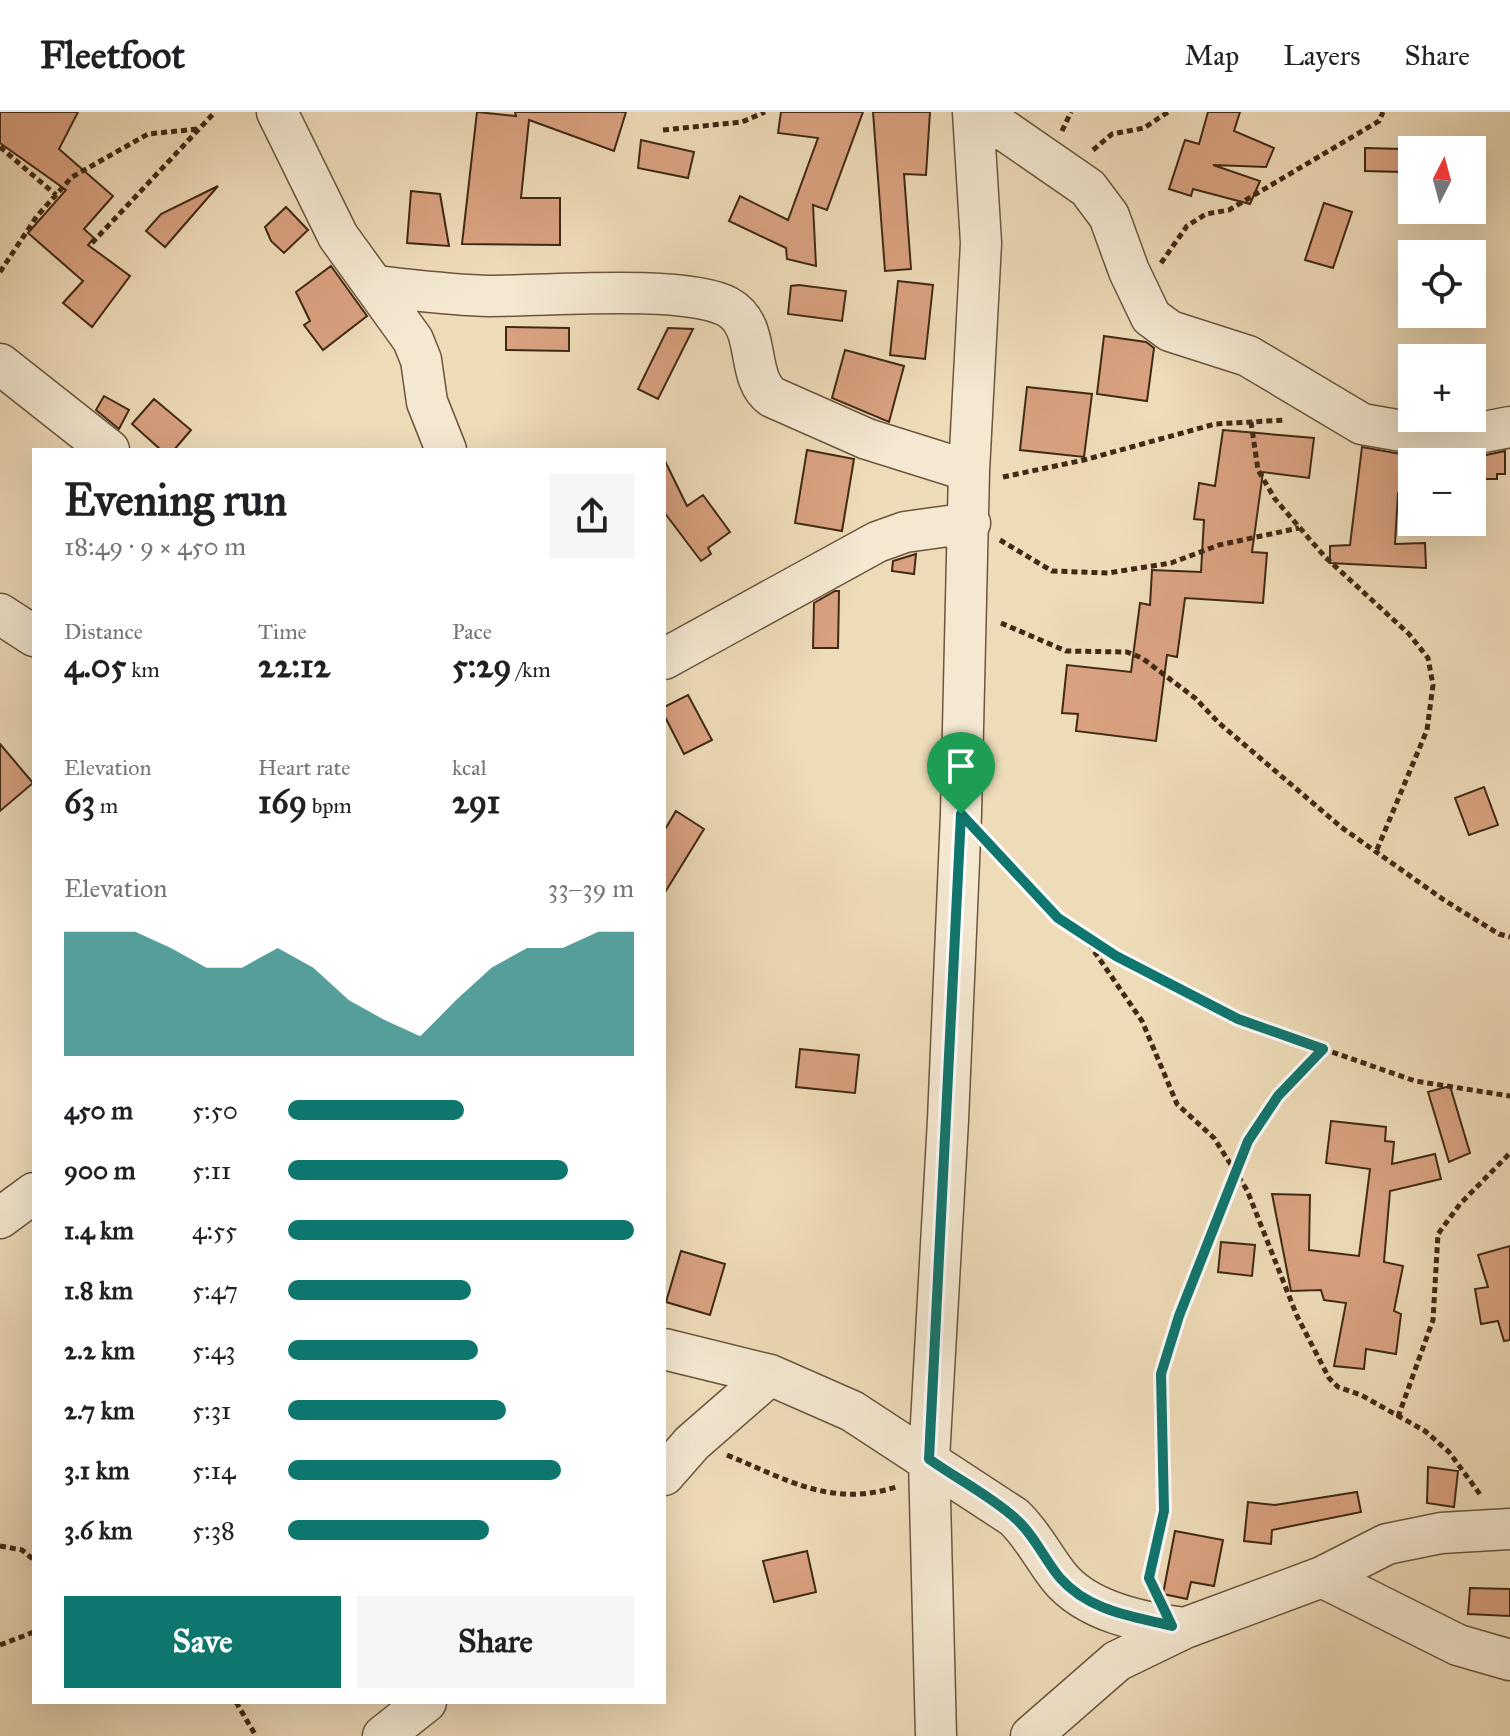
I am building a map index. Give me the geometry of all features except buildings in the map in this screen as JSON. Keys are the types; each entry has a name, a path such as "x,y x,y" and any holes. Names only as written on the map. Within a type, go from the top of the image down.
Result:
{"street":[{"path":"277,112 338,236 413,340 421,360 427,402 445,448"},
{"path":"976,112 1088,188 1102,204 1151,317 1170,331 1248,356 1362,424 1448,439 1510,427"},
{"path":"936,1736 929,1468 961,814 969,471 981,243 976,112"},
{"path":"374,286 486,296 651,294 728,307 751,337 760,380 765,392 772,397 867,439 969,471"},
{"path":"0,364 106,448"},
{"path":"666,658 877,542 905,532 970,523"},
{"path":"0,614 32,635"},
{"path":"666,1349 770,1375 852,1411 929,1468 1014,1517 1033,1536 1058,1576 1074,1593 1101,1608 1179,1627"},
{"path":"666,1473 692,1443 770,1375"},
{"path":"1031,1736 1117,1661 1179,1627 1322,1577 1387,1544 1500,1518"},
{"path":"1322,1577 1458,1645 1510,1660"},
{"path":"383,1736 423,1704"}],"path":[{"path":"92,243 215,112"},
{"path":"663,130 742,122 765,112"},
{"path":"1063,171 1112,134 1144,128 1168,112"},
{"path":"1139,293 1187,226 1206,214 1229,210 1312,163 1379,121 1383,112"},
{"path":"0,272 37,216 72,177 148,134 198,129"},
{"path":"0,147 56,195"},
{"path":"969,471 1007,478 1215,424 1347,417"},
{"path":"1251,422 1258,470 1275,499 1325,557 1409,634 1428,658 1433,685 1427,730 1376,852"},
{"path":"970,523 1052,571 1086,573 1108,573 1171,563 1219,545 1300,528"},
{"path":"967,608 1066,651 1127,652 1142,658 1195,698 1219,723 1341,827 1444,900 1499,934 1510,937"},
{"path":"961,814 1058,918 1116,956 1238,1019 1415,1081 1510,1096"},
{"path":"1083,935 1142,1021 1177,1104 1214,1138 1247,1190 1297,1316 1329,1378 1338,1387 1361,1395 1425,1431 1449,1452 1500,1518"},
{"path":"1179,1627 1149,1578 1164,1511 1161,1374 1179,1316 1248,1141 1278,1096 1323,1049"},
{"path":"1398,1417 1433,1320 1438,1234 1460,1204 1510,1153"},
{"path":"692,1443 811,1490 832,1493 872,1495 929,1468"},
{"path":"0,1546 22,1550 32,1558"},
{"path":"0,1645 32,1633"},
{"path":"237,1704 256,1736"}],"route":[{"path":"961,814 1058,918 1116,956 1238,1019 1323,1049 1278,1096 1248,1141 1179,1316 1161,1374 1164,1511 1149,1578 1172,1626 1101,1608 1074,1593 1058,1576 1033,1536 1014,1517 929,1459 961,814"}]}
